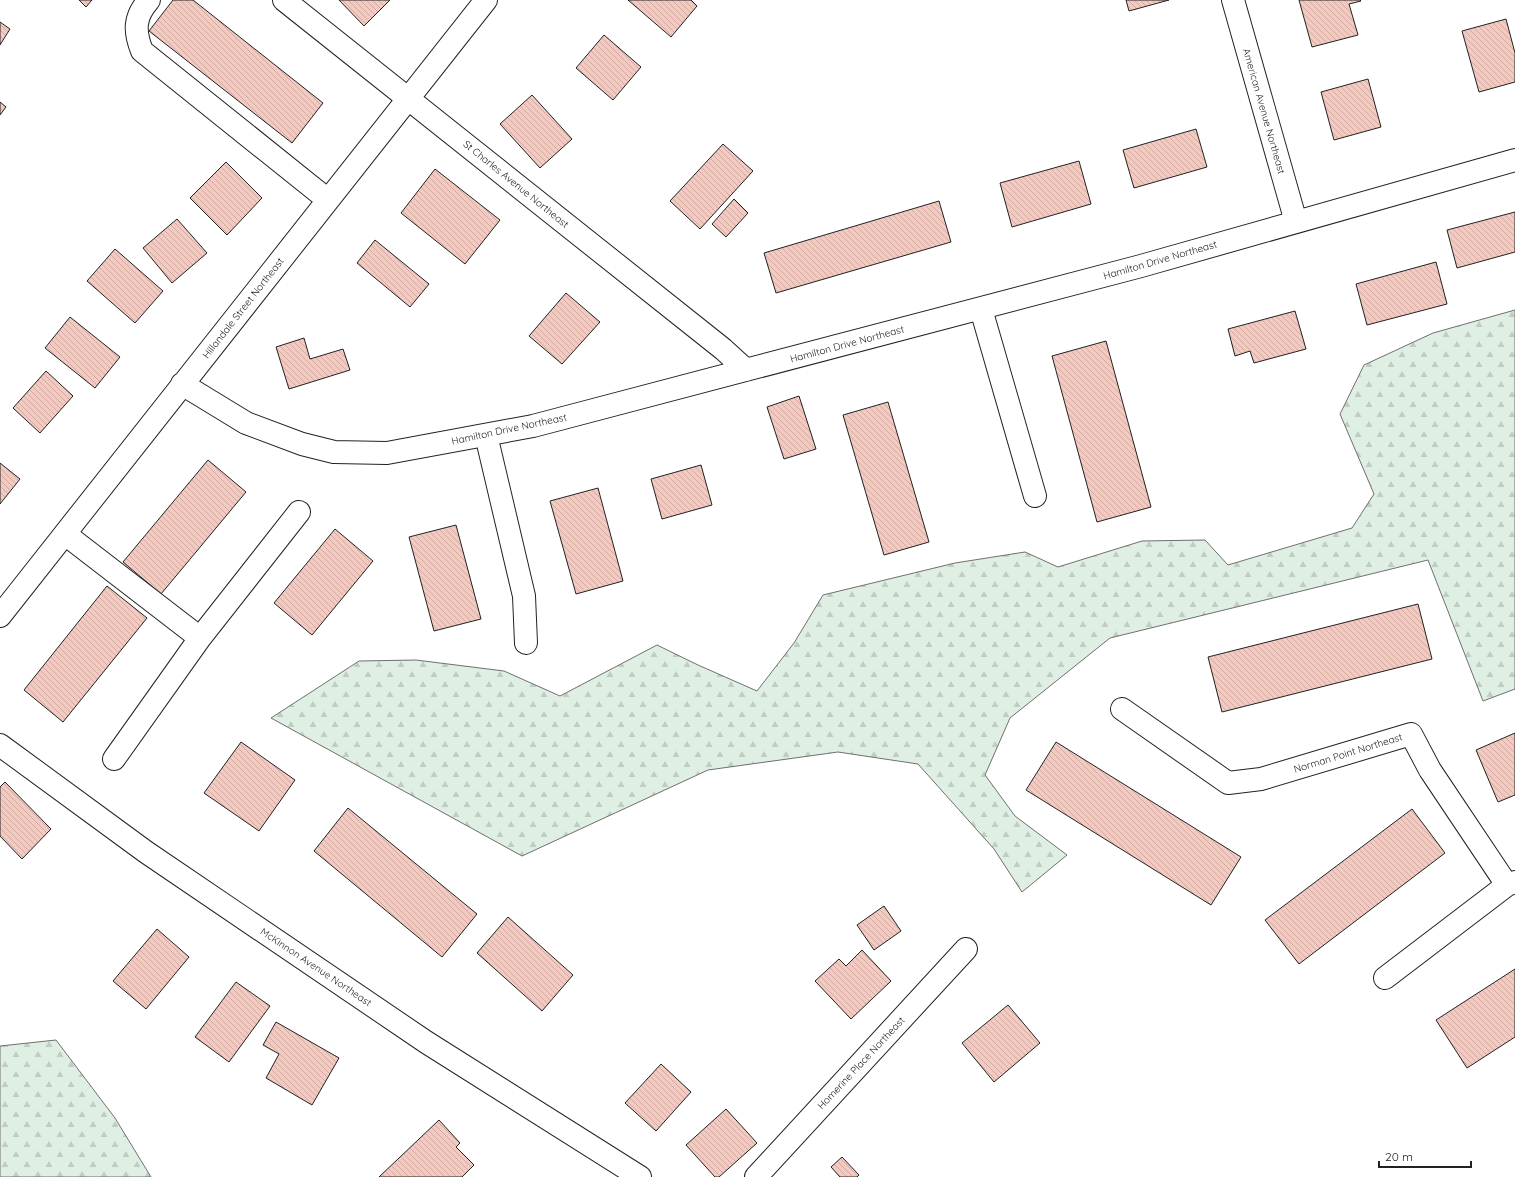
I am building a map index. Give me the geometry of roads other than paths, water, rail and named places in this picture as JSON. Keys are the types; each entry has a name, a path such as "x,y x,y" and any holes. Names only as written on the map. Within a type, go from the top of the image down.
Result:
{"street":[{"path":"149,0 143,6 135,28 137,40 142,51 328,200"},
{"name":"St Charles Avenue Northeast","path":"284,0 717,344 746,370"},
{"name":"Hillandale Street Northeast","path":"0,616 486,0"},
{"name":"American Avenue Northeast","path":"1233,0 1296,222"},
{"name":"Hamilton Drive Northeast","path":"182,384 246,423 302,444 334,452 387,453 533,426 1141,266 1515,160"},
{"path":"981,309 1035,496"},
{"path":"486,435 524,596 526,643"},
{"path":"114,759 200,638 298,512"},
{"path":"65,534 200,638"},
{"name":"Norman Point Northeast","path":"1122,709 1228,783 1261,779 1411,734 1430,770 1511,883"},
{"name":"McKinnon Avenue Northeast","path":"0,745 146,852 426,1042 640,1177"},
{"path":"1385,978 1511,883"},
{"name":"Homerine Place Northeast","path":"756,1177 966,949"}]}
